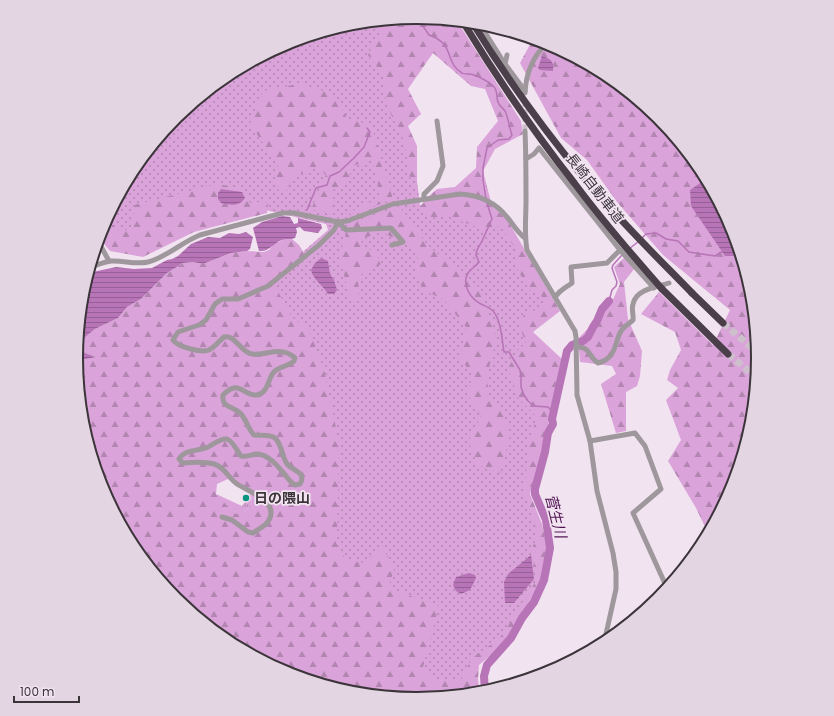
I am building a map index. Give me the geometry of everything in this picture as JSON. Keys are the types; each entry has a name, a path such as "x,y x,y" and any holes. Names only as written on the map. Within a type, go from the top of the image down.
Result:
{"highway":[{"name":"長崎自動車道","path":"467,28 488,62 547,147 613,232 662,289 728,354"},
{"name":"長崎自動車道","path":"477,29 503,71 551,138 590,185 692,293 723,322"}],"street":[{"path":"484,30 525,94 529,70 538,52 542,48"},
{"path":"505,64 507,55"},
{"path":"424,199 424,194 437,181 443,166 437,121"},
{"path":"525,131 525,238 527,250 573,326 576,337 577,395 590,441 597,490 613,553 616,572 616,589 606,634"},
{"path":"526,159 534,154 539,148 620,250 654,288"},
{"path":"96,265 109,261 131,263 146,262 167,254 187,240 200,235 283,213 294,213 338,222 356,219 393,204 460,194 471,195 490,202 498,208 517,232 525,238"},
{"path":"338,222 346,230 391,228 403,242 392,245"},
{"path":"222,517 232,520 248,532 253,533 266,524 270,515 269,506 263,499 236,483 222,468 213,464 183,463 179,459 181,455 208,448 220,440 225,439 232,443 241,456 249,457 257,454 267,457 291,482 300,484 302,476 300,472 290,467 286,462 278,441 270,435 254,435 250,431 248,424 240,413 225,404 222,400 223,395 228,390 235,388 240,388 254,395 263,393 276,369 291,364 294,362 295,358 292,355 278,351 250,354 226,336 209,349 203,351 196,350 173,340 178,332 199,325 206,320 215,304 222,299 238,299 268,286 319,245 334,230 338,222"},
{"path":"102,248 109,261"},
{"path":"555,297 562,288 572,283 571,267 607,263 620,250"},
{"path":"576,347 583,347 596,362 602,362 615,350 621,332 632,320 632,305 634,299 644,291 669,283"},
{"path":"590,441 635,433 645,446 661,489 633,513 664,582"}],"green space":[{"path":"417,24 461,27 521,121 523,134 495,149 483,171 492,206 507,219 560,311 533,332 562,359 543,448 530,494 542,524 547,547 540,584 503,645 479,665 479,686 461,689 417,692 395,691 352,686 331,681 289,667 269,658 231,636 214,623 181,594 139,544 117,506 108,486 94,444 86,402 83,360 96,357 83,352 84,338 95,329 118,318 127,307 141,299 167,273 183,263 193,262 203,264 231,253 247,251 264,252 269,250 274,244 285,239 292,239 299,245 305,255 275,286 292,317 309,330 324,369 339,443 337,543 345,559 362,563 382,548 395,567 388,588 439,606 423,667 434,681 461,680 472,658 499,639 536,581 532,549 538,533 524,492 529,442 537,417 518,398 508,369 517,351 526,343 519,325 524,315 544,306 541,294 529,290 515,265 516,249 500,226 485,230 447,216 429,218 419,208 437,189 455,187 476,168 477,147 498,121 485,89 471,86 433,53 408,89 421,114 408,126 417,146 417,180 410,178 404,141 387,106 383,75 368,55 376,39 385,33 372,27","holes":["228,479 251,494 252,503 244,512 216,494 217,484"]},
{"path":"381,26 388,30 396,109 412,140 420,205 501,219 553,306 527,332 521,396 540,418 525,490 540,532 538,582 501,642 476,660 471,688 432,691 389,592 342,562 271,287 273,278 328,230 326,224 261,209 143,245 105,239 117,210 139,172 166,138 197,107 231,80 269,58 289,49 331,35 352,30"},
{"path":"530,44 565,58 603,80 620,93 653,122 682,155 695,172 717,210 726,230 740,272 745,293 750,336 750,380 745,423 740,444 726,486 705,527 696,508 668,461 681,440 666,400 678,388 667,380 670,370 681,350 675,332 641,314 659,292 713,345 730,310 663,255 617,202 587,160 561,138 520,63"},
{"path":"303,83 335,96 348,120 371,124 393,199 354,214 346,214 381,197 372,160 352,166 348,183 333,190 332,213 311,210 326,175 318,167 293,176 286,191 275,189 278,165 250,124 263,91"},
{"path":"217,184 242,189 250,203 268,201 267,213 194,232 143,257 110,251 104,243 111,223 119,230 132,230 134,205"},
{"path":"400,207 427,245 480,288 496,339 487,376 489,400 503,411 510,436 500,473 478,465 468,442 481,416 468,395 472,375 460,357 466,327 443,299 423,290 415,272 418,257 404,238 397,240 382,232 361,239 363,248 375,251 381,264 360,275 357,290 361,301 351,301 339,256 349,225"},
{"path":"625,257 634,269 624,282 628,319 642,351 640,376 637,386 626,392 626,431 616,433 601,384 616,374 612,366 580,362 578,339 611,304 620,284 614,267"},
{"path":"216,494 242,506 251,494 252,503 244,512 235,514"}],"shaded area":[{"path":"542,56 551,61 553,71 540,70 538,68"},
{"path":"701,182 717,210 726,230 735,256 725,256 691,206 690,190"},
{"path":"221,189 242,192 245,198 237,204 231,205 221,203 218,199 218,193"},
{"path":"282,216 290,217 294,224 298,223 298,218 321,224 322,228 318,233 304,231 300,227 296,228 297,232 295,238 279,241 269,249 259,251 253,228 262,222"},
{"path":"246,232 253,237 250,249 247,251 231,253 203,264 193,262 183,263 167,273 141,299 127,307 118,318 95,329 84,338 89,293 94,272 116,267 134,269 152,268 178,256 191,244 208,237 220,238 229,233 239,234"},
{"path":"321,258 328,261 330,274 334,280 337,290 334,294 328,294 312,273 311,270 315,263"},
{"path":"83,352 96,357 83,360"},
{"path":"531,555 534,579 514,603 505,603 504,582 508,574"},
{"path":"469,573 475,575 476,578 470,590 461,594 456,591 453,585 456,577"}],"waterway":[{"path":"421,24 429,35 443,43 457,69 463,74 472,74 482,79 495,89 497,100 506,112 512,135 509,139 498,140 487,148 483,168 486,199"},
{"path":"307,210 316,188 327,185 330,176 339,172 364,147 370,132 367,128"},
{"path":"487,203 492,219 477,250 476,255 479,262 468,273 466,278 466,287 477,302 490,308 495,314 501,330 504,352 509,352 520,370 521,387 528,401 534,406 548,407 553,412"},
{"path":"642,238 646,234 656,233 666,239 678,241 689,252 715,256 723,251"},
{"path":"629,249 639,241"},
{"path":"609,301 612,290 616,286 617,282 612,268 622,255"},
{"name":"菅生川","path":"485,685 484,676 487,665 511,638 522,618 534,602 544,580 550,548 546,520 535,494 535,489 545,452 548,433 553,424 552,419 567,351 572,345 583,341 588,337 602,309 609,301"}],"tunnel":[{"path":"525,102 525,131"},
{"path":"723,323 750,346"},
{"path":"728,354 750,372"}],"place":[{"name":"日の隈山","path":"246,498"}]}
